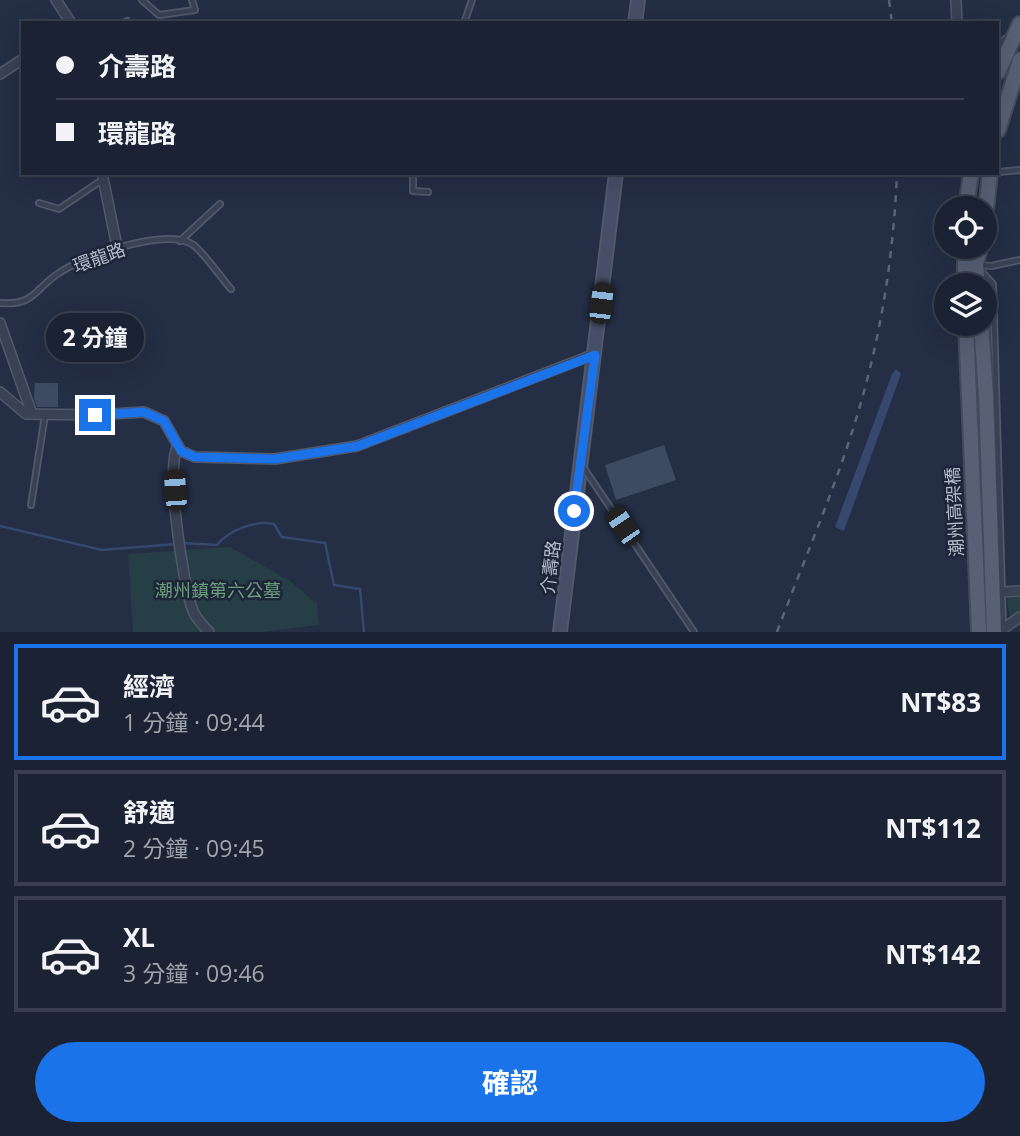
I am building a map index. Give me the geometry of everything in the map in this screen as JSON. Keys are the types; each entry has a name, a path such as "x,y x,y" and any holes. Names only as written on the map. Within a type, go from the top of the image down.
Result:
{"main road":[{"path":"635,21 638,0"},
{"path":"999,70 1018,29"},
{"path":"999,127 1016,82 1020,60"},
{"name":"介壽路","path":"560,632 616,175"},
{"path":"967,196 971,175"},
{"path":"988,196 991,175"},
{"path":"969,259 973,273"},
{"path":"967,273 973,259"},
{"name":"潮州高架橋","path":"964,336 977,632"},
{"name":"潮州高架橋","path":"982,336 1000,631"}],"street":[{"path":"57,0 70,21"},
{"path":"956,0 957,21"},
{"path":"999,46 1018,29"},
{"path":"0,74 21,60"},
{"path":"963,175 964,196"},
{"path":"103,176 117,247"},
{"path":"0,323 32,414"},
{"path":"0,392 26,414 144,412 164,421 181,451 195,457 275,459 358,446 595,355"},
{"path":"178,446 173,452 173,466 183,576 194,612 209,632"},
{"path":"1002,592 1020,591"},
{"path":"1000,631 1020,617"}],"lane":[{"path":"142,0 159,15 195,10 192,0"},
{"path":"465,21 472,0"},
{"path":"999,173 1020,170"},
{"path":"413,175 413,191 428,192"},
{"path":"39,203 59,209 103,176"},
{"path":"220,204 180,240 193,245 231,289"},
{"name":"環龍路","path":"0,303 25,302 59,273 93,255 117,247 180,240"},
{"path":"970,264 991,266 1020,260"},
{"path":"970,264 993,284 1002,592 1000,631"},
{"path":"964,336 977,632"},
{"path":"31,505 45,414"},
{"path":"580,462 694,632"}],"green space":[{"name":"潮州鎮第六公墓","path":"230,547 290,581 317,604 319,625 262,632 133,632 128,554"},
{"path":"1020,596 1020,611 1010,619 1007,599"}],"water":[{"path":"896,369 901,374 844,531 835,527"}],"building":[{"path":"35,383 58,383 58,407 37,407 34,399"},
{"path":"664,445 676,480 616,500 605,465"}],"waterway":[{"path":"182,543 217,545 235,531 259,523 274,524 282,537 325,543 334,585 360,589 364,632"},
{"path":"0,526 102,550 176,544"}],"railway":[{"path":"889,0 892,21"},
{"path":"777,632 834,485 863,395 886,285 897,175"}],"route":[{"path":"95,415 144,412 164,421 181,451 195,457 275,459 358,446 595,355 574,511"}]}
